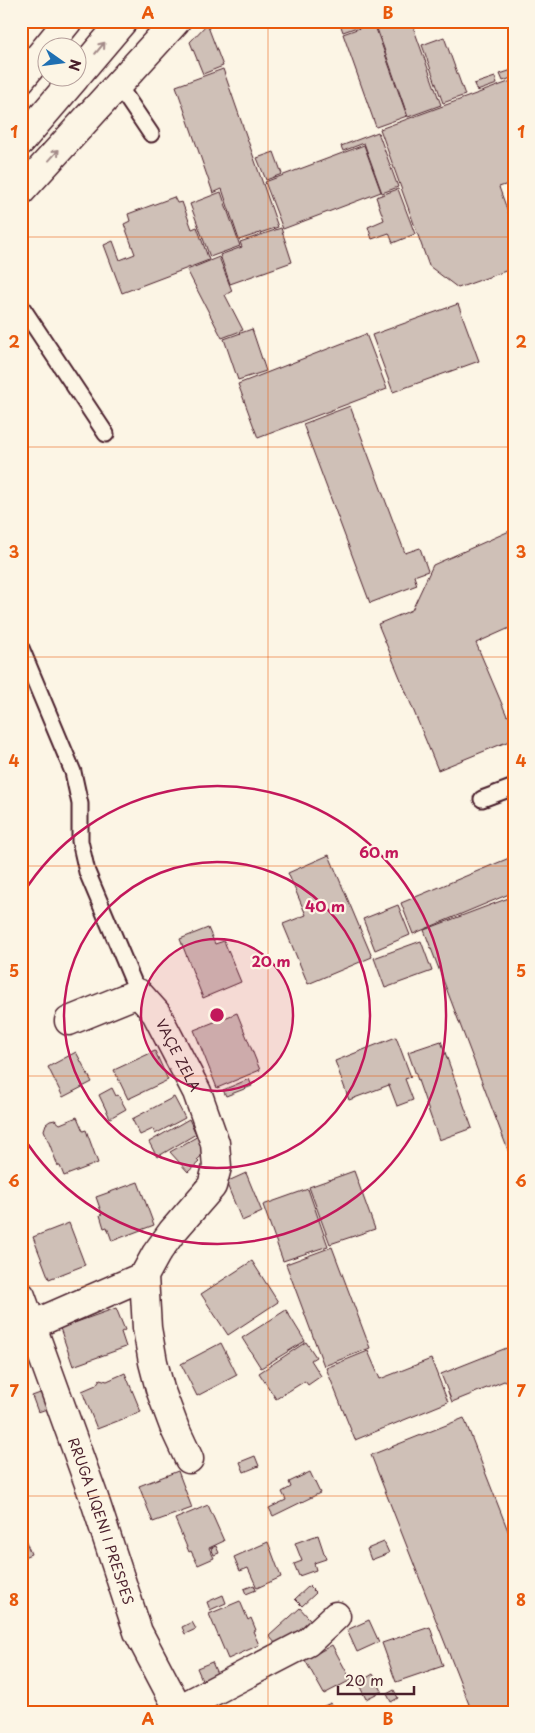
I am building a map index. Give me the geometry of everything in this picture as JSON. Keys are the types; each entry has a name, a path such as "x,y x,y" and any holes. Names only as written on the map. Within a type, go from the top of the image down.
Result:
{"main road":[{"path":"21,79 68,21"},
{"path":"88,62 123,21"},
{"path":"21,191 176,21"},
{"path":"21,141 66,88"},
{"path":"69,1021 138,993"},
{"name":"VAÇE ZELA","path":"138,993 156,1013 197,1092 215,1143 217,1167 212,1186 172,1232 156,1254 144,1276"},
{"path":"32,1325 144,1276 147,1328 153,1362 160,1389 189,1459"},
{"name":"RRUGA LIQENI I PRESPES","path":"21,1296 99,1512 138,1632 179,1710"},
{"path":"179,1710 308,1642 336,1616"}],"lane":[{"path":"118,85 151,134"},
{"path":"21,306 106,434"},
{"name":"VAÇE ZELA","path":"21,648 73,772 80,804 80,841 87,872 138,993"},
{"path":"482,799 514,787"}],"building":[{"path":"339,21 374,21 343,32"},
{"path":"379,21 411,21 441,105 408,117 375,23"},
{"path":"374,23 407,116 376,127 343,34"},
{"path":"207,24 223,66 203,74 190,42"},
{"path":"444,37 465,95 443,103 422,45"},
{"path":"223,69 278,227 239,240 222,189 213,193 176,86"},
{"path":"512,70 514,77 503,81 500,74"},
{"path":"495,77 497,84 477,91 474,84"},
{"path":"514,80 514,182 499,187 512,223 514,223 514,268 458,288 429,266 380,129"},
{"path":"378,132 398,187 382,193 364,143 343,151 341,146"},
{"path":"364,145 381,192 283,229 265,182"},
{"path":"274,152 282,174 266,180 257,158"},
{"path":"398,189 415,234 393,243 389,233 372,239 368,227 384,220 376,197"},
{"path":"221,192 240,246 210,257 190,204"},
{"path":"174,197 177,203 182,202 192,229 197,227 209,260 122,293 104,245 113,241 120,260 135,254 124,224 130,221 128,214"},
{"path":"281,228 292,262 230,284 220,255 242,247 240,242"},
{"path":"219,257 232,291 225,295 243,330 222,338 187,270"},
{"path":"458,304 479,361 393,392 372,335"},
{"path":"252,329 266,371 238,380 224,339"},
{"path":"366,334 387,389 258,438 238,384"},
{"path":"350,406 405,553 420,548 428,571 414,576 417,585 370,603 303,424"},
{"path":"514,529 514,626 476,643 507,716 514,713 514,739 438,770 378,624 412,610 433,565"},
{"path":"329,855 372,957 308,984 283,924 306,915 288,873"},
{"path":"514,856 514,892 413,934 401,903"},
{"path":"514,896 514,1166 424,930"},
{"path":"398,905 410,935 375,950 363,919"},
{"path":"208,928 215,944 224,941 241,982 203,998 180,939"},
{"path":"421,941 432,971 385,988 374,958"},
{"path":"237,1013 260,1070 217,1088 194,1030"},
{"path":"396,1037 411,1077 405,1079 413,1100 397,1106 389,1085 349,1100 335,1061"},
{"path":"441,1041 472,1128 439,1140 408,1052"},
{"path":"155,1051 168,1080 128,1099 114,1070"},
{"path":"76,1052 92,1082 63,1097 48,1067"},
{"path":"249,1079 252,1086 226,1096 223,1090"},
{"path":"112,1088 126,1109 110,1118 99,1095"},
{"path":"174,1097 185,1118 155,1134 153,1129 140,1135 132,1119"},
{"path":"77,1117 83,1131 86,1130 98,1163 64,1176 60,1166 58,1166 44,1130 46,1124 50,1121 55,1120 60,1124"},
{"path":"189,1119 196,1134 157,1157 149,1142"},
{"path":"200,1135 209,1149 188,1172 170,1152"},
{"path":"354,1171 375,1229 330,1244 309,1187"},
{"path":"246,1173 262,1212 242,1221 226,1182"},
{"path":"138,1182 154,1225 112,1241 107,1227 104,1228 100,1215 102,1214 96,1197"},
{"path":"308,1189 328,1246 283,1261 263,1205"},
{"path":"69,1223 85,1265 49,1279 33,1237"},
{"path":"332,1247 370,1348 324,1366 286,1264"},
{"path":"252,1261 278,1302 228,1335 201,1294"},
{"path":"116,1308 125,1330 121,1332 126,1347 73,1366 60,1328"},
{"path":"286,1310 305,1341 261,1368 242,1338"},
{"path":"306,1342 316,1357 311,1360 321,1376 308,1385 305,1381 276,1399 259,1373"},
{"path":"221,1343 237,1375 197,1396 181,1364"},
{"path":"514,1345 514,1377 452,1402 441,1374"},
{"path":"368,1351 380,1379 431,1359 448,1402 355,1440 326,1368"},
{"path":"125,1373 141,1412 97,1429 82,1391 96,1385 100,1379 107,1381"},
{"path":"43,1392 50,1408 38,1412 32,1396"},
{"path":"464,1418 514,1546 514,1712 472,1712 371,1455"},
{"path":"255,1456 259,1466 244,1472 240,1462"},
{"path":"178,1471 192,1508 153,1522 139,1486"},
{"path":"310,1472 320,1493 273,1516 269,1508 286,1500 282,1492 291,1487 289,1482"},
{"path":"208,1505 224,1541 209,1548 214,1558 198,1565 191,1551 189,1552 175,1519"},
{"path":"21,1529 31,1554 21,1558"},
{"path":"318,1535 326,1559 314,1563 316,1570 299,1576 294,1564 302,1561 295,1543"},
{"path":"268,1542 281,1577 257,1588 248,1568 240,1571 234,1557"},
{"path":"384,1542 389,1553 371,1560 367,1549"},
{"path":"216,1546 219,1553 214,1555 211,1548"},
{"path":"254,1585 256,1590 246,1594 244,1589"},
{"path":"309,1586 316,1593 302,1606 295,1599"},
{"path":"223,1595 226,1603 210,1610 207,1602"},
{"path":"240,1601 248,1620 251,1618 256,1630 253,1631 259,1645 228,1659 209,1614"},
{"path":"300,1608 315,1625 284,1653 269,1636"},
{"path":"369,1620 379,1642 357,1652 347,1630"},
{"path":"192,1622 196,1629 185,1634 182,1627"},
{"path":"430,1627 443,1666 396,1682 382,1643"},
{"path":"332,1645 351,1680 324,1694 305,1660"},
{"path":"212,1662 221,1683 206,1689 197,1668"},
{"path":"373,1674 382,1691 366,1699 358,1683"},
{"path":"394,1690 398,1698 391,1702 387,1694"},
{"path":"331,1703 334,1712 310,1712"}]}
